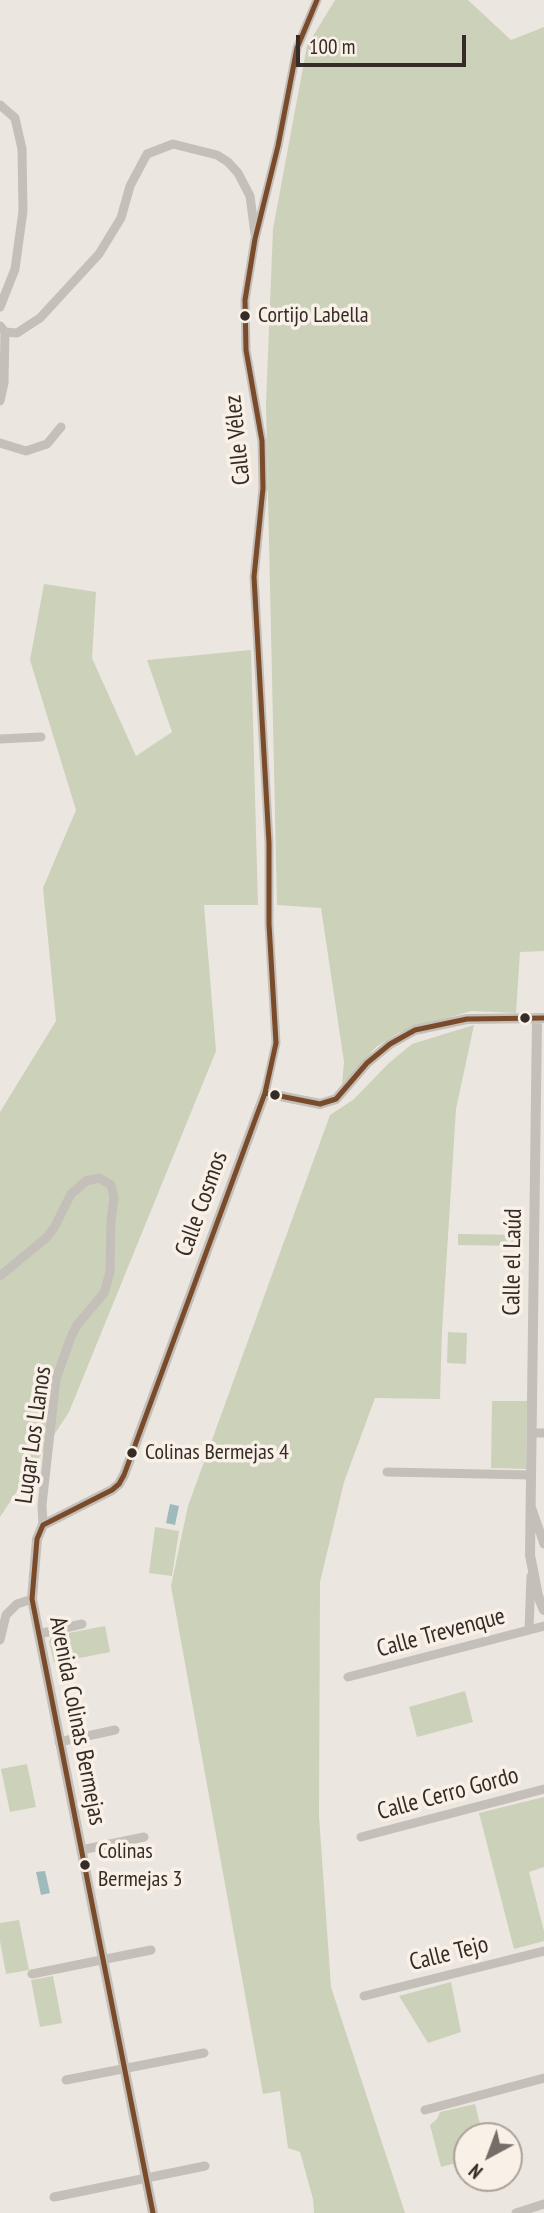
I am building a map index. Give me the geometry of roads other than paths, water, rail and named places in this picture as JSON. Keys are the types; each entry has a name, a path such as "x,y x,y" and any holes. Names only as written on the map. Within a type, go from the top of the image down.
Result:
{"street":[{"name":"Calle Vélez","path":"269,843 254,577 263,488 262,441 246,350 245,300 255,239 278,146 297,48 317,0"},
{"path":"0,105 15,118 22,149 23,211 15,269 0,307"},
{"path":"0,401 4,383 2,329 17,333 40,318 99,254 121,218 130,186 147,154 173,144 217,155 228,162 238,173 250,196 255,239"},
{"path":"0,443 26,451 47,444 61,427"},
{"path":"0,739 41,737"},
{"name":"Calle Cosmos","path":"43,1525 111,1490 119,1484 124,1475 265,1093 276,1042 269,924 269,843"},
{"path":"265,1093 320,1104 336,1099 367,1063 390,1044 415,1030 467,1019 540,1018"},
{"name":"Calle el Laúd","path":"529,1630 531,1433 539,1282 540,1018"},
{"name":"Lugar Los Llanos","path":"0,1276 46,1238 71,1194 86,1181 99,1178 111,1185 114,1197 110,1272 104,1293 77,1325 56,1379 43,1525"},
{"path":"531,1433 544,1433"},
{"path":"387,1472 531,1475"},
{"name":"Calle el Laúd","path":"531,1506 544,1544"},
{"name":"Avenida Colinas Bermejas","path":"43,1525 37,1539 32,1599 153,2213"},
{"name":"Calle el Laúd","path":"531,1567 544,1611"},
{"path":"0,1640 6,1615 17,1604 32,1599"},
{"path":"39,1634 82,1624"},
{"name":"Calle Trevenque","path":"348,1677 544,1626"},
{"path":"60,1742 115,1730"},
{"name":"Calle Cerro Gordo","path":"362,1837 544,1789"},
{"path":"81,1850 144,1837"},
{"path":"33,1974 151,1951"},
{"name":"Calle Tejo","path":"364,1996 544,1951"},
{"path":"66,2080 204,2053"},
{"path":"425,2110 544,2078"},
{"path":"54,2197 205,2166"},
{"path":"516,2213 544,2204"}],"water":[{"path":"170,1504 179,1506 175,1525 166,1523"},
{"path":"45,1871 50,1893 41,1895 36,1872"}],"place":[{"name":"Cortijo Labella","path":"245,316"},
{"name":"Colinas Bermejas 4","path":"132,1453"},
{"name":"Colinas Bermejas 3","path":"85,1865"}]}
